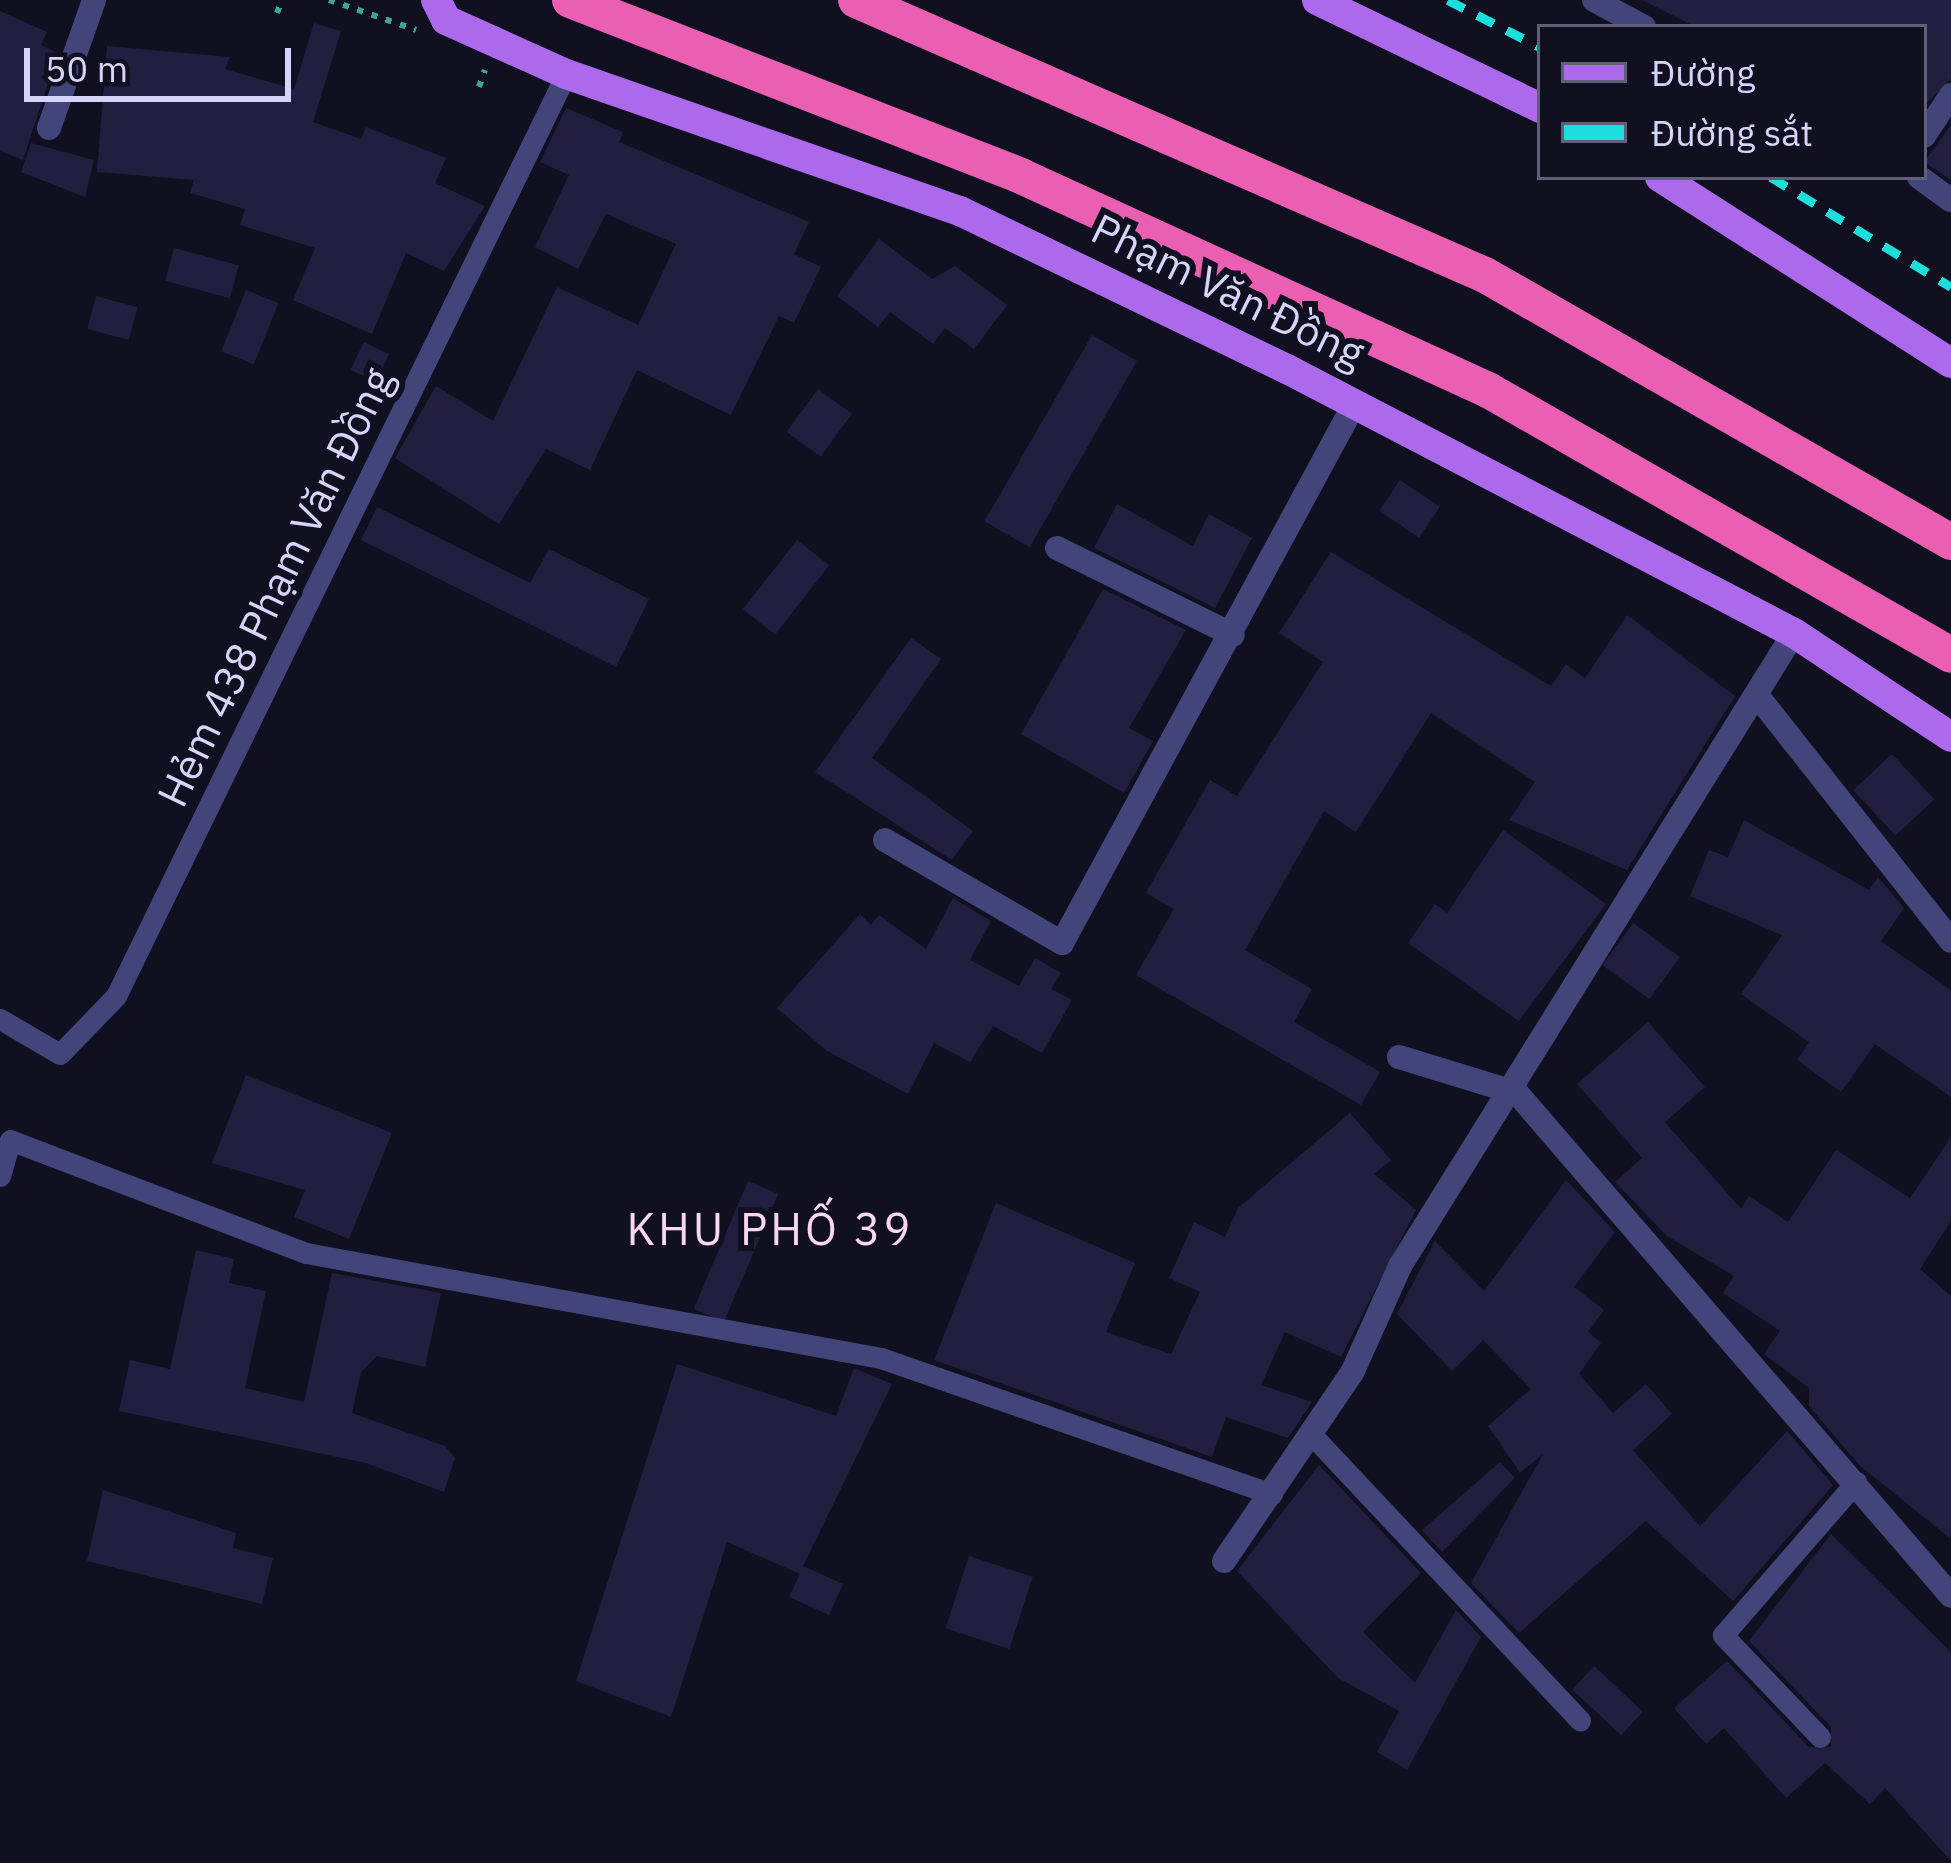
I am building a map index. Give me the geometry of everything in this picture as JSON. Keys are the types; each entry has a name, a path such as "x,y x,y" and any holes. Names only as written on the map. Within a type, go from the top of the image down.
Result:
{"highway":[{"name":"Phạm Văn Đồng","path":"571,0 1021,176 1488,390 1951,655"},
{"path":"856,0 1485,275 1951,542"}],"main road":[{"name":"Phạm Văn Đồng","path":"436,0 446,20 566,74 960,211 1355,403 1794,633 1951,736"},
{"path":"1317,0 1537,107"},
{"path":"1665,180 1951,363"}],"street":[{"path":"49,128 94,0"},
{"path":"1594,0 1638,24"},
{"path":"1927,131 1951,95"},
{"path":"1922,180 1951,200"},
{"path":"885,840 1062,943 1355,403"},
{"path":"1057,548 1233,635"},
{"path":"1224,1561 1311,1434 1400,1266 1517,1093 1760,699 1794,633"},
{"path":"1760,699 1951,941"},
{"path":"1399,1057 1517,1093 1951,1596"}],"lane":[{"name":"Hẻm 438 Phạm Văn Đồng","path":"0,1019 60,1054 116,996 566,74"},
{"path":"0,1176 10,1140 306,1253 881,1358 1272,1493"},
{"path":"1311,1434 1580,1720"},
{"path":"1820,1737 1723,1635 1856,1482"}],"path":[{"path":"278,13 281,0"}],"building":[{"path":"1642,0 1951,0 1951,79 1927,103 1927,24 1690,24"},
{"path":"0,11 47,32 41,45 58,53 23,160 0,151"},
{"path":"314,23 341,31 313,122 361,139 366,127 446,158 435,183 485,206 444,271 406,253 372,334 293,300 315,248 240,225 245,209 190,193 194,180 97,172 107,46 230,57 225,69 294,89"},
{"path":"566,108 623,132 619,142 809,222 794,254 821,267 794,323 779,316 731,415 637,370 590,470 546,449 499,524 395,458 436,386 493,421 557,287 638,325 676,244 606,214 578,269 535,247 569,175 540,162"},
{"path":"1951,125 1951,180 1927,164"},
{"path":"31,143 94,160 85,197 21,172"},
{"path":"879,239 932,279 955,266 1007,305 974,349 945,328 933,344 890,312 878,327 837,296"},
{"path":"174,248 239,265 230,298 165,281"},
{"path":"246,290 278,303 254,364 221,351"},
{"path":"96,296 138,307 129,340 87,329"},
{"path":"1092,335 1137,361 1030,547 984,521"},
{"path":"364,342 389,354 376,382 350,370"},
{"path":"818,389 852,414 821,457 787,432"},
{"path":"1400,480 1440,507 1419,538 1379,511"},
{"path":"1117,504 1193,546 1209,514 1252,538 1215,608 1094,548"},
{"path":"377,507 530,583 549,549 649,599 616,667 361,540"},
{"path":"797,540 829,565 775,635 743,609"},
{"path":"1331,552 1551,686 1566,664 1585,678 1627,615 1735,696 1627,870 1509,820 1535,782 1431,713 1356,832 1324,811 1245,950 1312,989 1294,1022 1380,1072 1361,1105 1136,975 1174,909 1146,893 1210,780 1237,796 1323,662 1279,633"},
{"path":"1103,589 1186,630 1129,728 1153,741 1124,793 1021,734"},
{"path":"911,638 941,659 872,758 973,831 952,860 815,772"},
{"path":"1892,754 1934,799 1896,835 1853,790"},
{"path":"1744,820 1869,890 1878,877 1904,908 1881,941 1951,990 1951,1097 1875,1044 1841,1092 1797,1060 1809,1042 1741,994 1782,935 1690,896 1709,850 1728,857"},
{"path":"1503,830 1606,904 1519,1021 1408,943 1435,904 1447,913"},
{"path":"953,898 991,921 970,960 1019,986 1035,958 1061,973 1051,989 1072,1000 1042,1053 993,1026 970,1062 934,1043 908,1094 827,1051 777,1008 860,914 871,925 879,915 926,949"},
{"path":"1633,923 1680,957 1649,999 1602,965"},
{"path":"1648,1022 1705,1087 1665,1122 1741,1209 1749,1196 1788,1222 1836,1150 1910,1198 1951,1137 1951,1221 1920,1269 1951,1296 1951,1539 1859,1465 1809,1406 1809,1388 1764,1354 1780,1331 1723,1293 1734,1276 1667,1236 1615,1182 1642,1158 1577,1084"},
{"path":"246,1075 392,1133 349,1239 294,1217 305,1190 212,1163"},
{"path":"1350,1113 1391,1160 1374,1174 1416,1210 1341,1357 1285,1332 1261,1385 1312,1402 1288,1438 1226,1417 1212,1457 934,1360 996,1203 1135,1263 1106,1332 1171,1354 1200,1292 1169,1278 1194,1222 1225,1237 1238,1208"},
{"path":"1566,1180 1615,1232 1574,1287 1604,1310 1588,1332 1601,1343 1579,1374 1613,1413 1646,1384 1672,1414 1633,1450 1700,1526 1787,1431 1833,1485 1733,1601 1646,1521 1519,1633 1471,1583 1543,1454 1520,1473 1488,1426 1531,1389 1483,1340 1452,1371 1397,1314 1435,1241 1484,1291"},
{"path":"748,1181 778,1194 724,1322 694,1309"},
{"path":"196,1250 234,1259 229,1283 266,1291 245,1388 304,1402 332,1273 441,1293 425,1367 377,1356 361,1372 352,1413 445,1446 455,1458 444,1492 366,1463 119,1411 130,1360 170,1369"},
{"path":"677,1364 836,1416 854,1368 892,1384 803,1566 843,1584 829,1615 789,1597 800,1574 727,1542 671,1717 576,1681"},
{"path":"1500,1462 1515,1478 1442,1552 1422,1530"},
{"path":"1319,1465 1421,1573 1363,1632 1415,1683 1456,1610 1481,1637 1407,1770 1377,1752 1399,1711 1338,1678 1237,1571"},
{"path":"103,1490 236,1533 233,1548 273,1558 262,1604 87,1561"},
{"path":"1831,1534 1951,1652 1951,1861 1885,1788 1870,1804 1825,1763 1786,1798 1724,1728 1706,1744 1674,1708 1727,1661 1809,1747 1831,1747 1831,1727 1749,1641"},
{"path":"969,1556 1033,1577 1009,1649 946,1628"},
{"path":"1594,1666 1643,1712 1621,1735 1572,1689"}],"railway":[{"path":"1448,0 1537,45"},
{"path":"1776,180 1951,287"}],"district":[{"name":"KHU PHỐ 39","path":"770,1229"}]}
